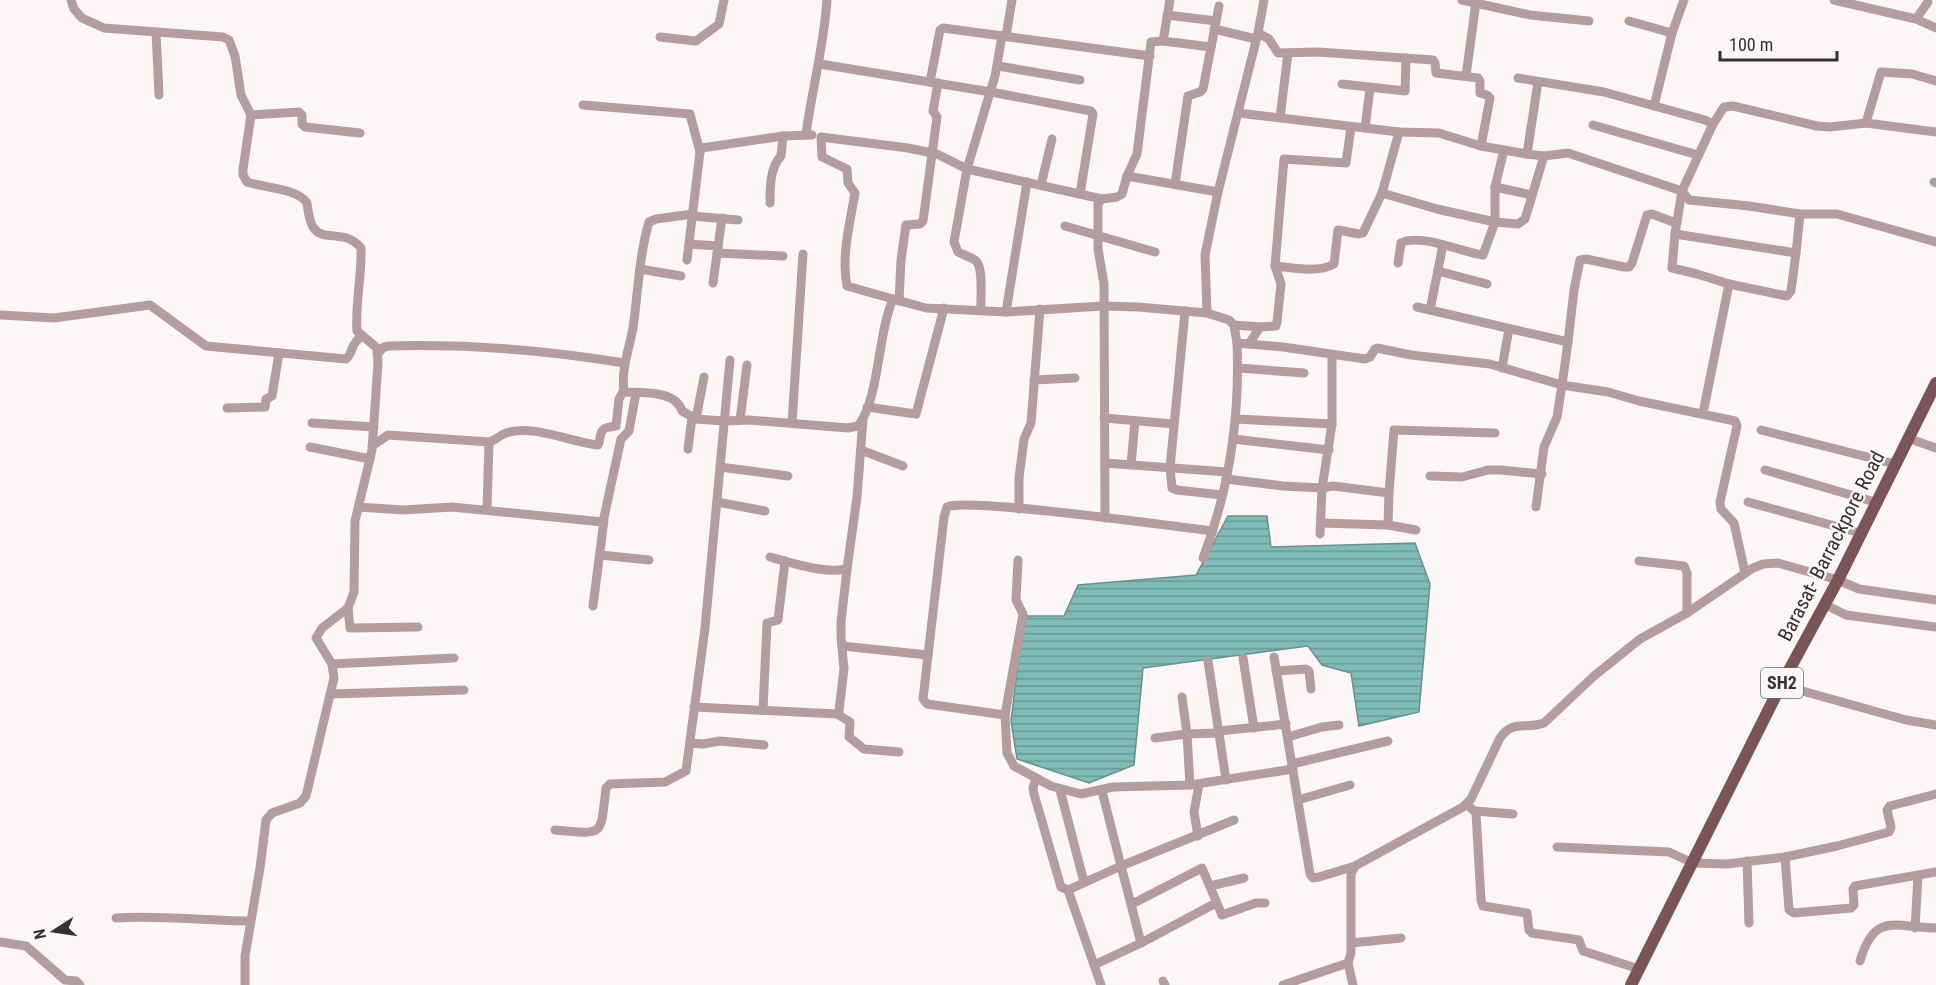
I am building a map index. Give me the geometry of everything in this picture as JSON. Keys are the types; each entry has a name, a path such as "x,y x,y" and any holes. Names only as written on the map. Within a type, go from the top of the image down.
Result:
{"main road":[{"name":"Barasat- Barrackpore Road","path":"1631,985 1781,685 1838,580 1936,382"}],"street":[{"path":"71,0 74,9 82,18 104,28 223,37 229,40 235,56 241,96 251,115 243,169 247,182 294,192 307,203 311,225 315,230 321,234 350,238 361,248 361,278 356,307 357,331 361,337 370,341 377,348 377,354 372,446 355,521 354,592 348,608 348,627 418,627"},
{"path":"660,37 698,40 719,24 724,0"},
{"path":"806,134 811,99 820,64 827,0"},
{"path":"981,310 978,264 976,260 958,252 954,242 967,169 998,66 1012,0"},
{"path":"1163,41 1170,0"},
{"path":"1207,313 1204,255 1264,0"},
{"path":"1462,0 1512,5 1530,15 1589,21"},
{"path":"1654,106 1671,33 1684,0"},
{"path":"1834,0 1916,19 1936,28"},
{"path":"1466,76 1476,2"},
{"path":"1916,19 1928,2"},
{"path":"1175,184 1188,96 1202,91 1219,6"},
{"path":"1167,15 1269,39 1278,53 1311,51 1432,60 1435,63 1436,73 1479,79 1479,93 1490,98 1481,146"},
{"path":"1629,21 1671,33"},
{"path":"837,714 840,711 844,669 841,622 857,497 863,419 874,382 883,330 896,300 906,225 920,224 923,221 937,117 933,111 934,82 940,30 943,27 1149,56"},
{"path":"156,32 159,95"},
{"path":"700,152 705,146 806,134 931,153 967,169 1102,199 1120,196 1137,154 1151,42 1163,41 1211,47"},
{"path":"1280,118 1288,54"},
{"path":"1342,84 1406,91 1406,58"},
{"path":"820,64 991,92 1092,112 1080,194"},
{"path":"998,66 1080,80"},
{"path":"1866,123 1881,72 1912,74 1936,81"},
{"path":"1518,78 1604,92 1713,124"},
{"path":"1527,154 1538,82"},
{"path":"1365,128 1370,88"},
{"path":"583,105 690,114 700,152 687,260"},
{"path":"1800,214 1791,291 1787,296 1729,284 1672,268 1676,223 1682,191 1713,124 1724,107 1733,106 1817,126 1838,127 1866,123 1936,132"},
{"path":"251,115 298,112 302,115 302,124 305,127 360,133"},
{"path":"1238,113 1398,132 1439,133 1481,146 1527,154 1544,156 1568,153 1682,191 1689,200 1800,214 1815,212 1837,214 1936,242"},
{"path":"1593,125 1698,155"},
{"path":"1234,325 1276,326 1281,284 1275,266 1284,159 1346,163 1351,127"},
{"path":"1275,266 1322,268 1334,264 1338,230 1359,234 1363,232 1382,193 1398,132"},
{"path":"770,203 772,171 781,156 783,136"},
{"path":"821,136 822,157 847,169 848,183 855,193 848,228 844,272 847,286 926,308 1006,312 1103,306 1207,313 1229,320 1234,325 1238,368 1236,419 1227,475 1213,531 1203,558"},
{"path":"1041,185 1052,139"},
{"path":"1398,263 1403,241 1426,241 1483,255 1495,222 1495,187 1504,150"},
{"path":"1382,193 1437,209 1495,222 1522,223 1544,156"},
{"path":"1127,176 1218,192"},
{"path":"1006,312 1027,182"},
{"path":"1495,187 1532,195"},
{"path":"1102,199 1098,204 1098,249 1104,284 1105,518"},
{"path":"1536,507 1544,447 1557,417 1578,262 1586,259 1629,267 1647,215 1652,214 1676,223"},
{"path":"372,446 388,435 489,442 505,434 523,431 598,445 604,428 616,426 619,399 624,390 624,363 632,330 644,239 649,222 656,219 692,215 738,220"},
{"path":"713,284 722,219"},
{"path":"1065,226 1155,252"},
{"path":"1675,234 1796,252"},
{"path":"689,244 783,256"},
{"path":"1430,310 1443,245"},
{"path":"792,423 803,254"},
{"path":"640,269 681,276"},
{"path":"1438,271 1487,284"},
{"path":"1703,414 1729,284"},
{"path":"0,315 54,318 150,306 206,346 346,359 354,342 361,337"},
{"path":"1417,307 1568,342"},
{"path":"867,406 916,414 944,308"},
{"path":"1019,508 1019,478 1024,439 1031,423 1040,309"},
{"path":"1185,311 1170,484 1177,490 1222,495"},
{"path":"1249,344 1260,327"},
{"path":"1502,368 1509,330"},
{"path":"1237,343 1368,358 1377,348 1411,355 1490,364 1562,385 1608,392 1737,423 1720,502 1721,509 1733,520 1745,573"},
{"path":"377,354 384,347 389,346 492,348 555,353 624,363"},
{"path":"227,408 264,409 266,399 272,396 279,353"},
{"path":"1320,534 1322,488 1332,424 1332,355"},
{"path":"555,830 590,833 597,831 601,824 607,785 665,782 685,774 705,628 730,360"},
{"path":"740,420 747,365"},
{"path":"1238,368 1304,373"},
{"path":"688,449 704,377"},
{"path":"1034,380 1075,378"},
{"path":"624,390 624,392 672,397 680,403 682,411 694,418 848,428 858,426 863,419"},
{"path":"593,606 604,520 621,439 629,431 636,393"},
{"path":"1104,418 1174,424"},
{"path":"1236,419 1332,424"},
{"path":"1131,465 1135,421"},
{"path":"312,423 374,427"},
{"path":"1388,525 1394,430 1495,433"},
{"path":"1761,430 1895,464"},
{"path":"1907,438 1936,448"},
{"path":"1233,439 1329,450"},
{"path":"487,510 489,442"},
{"path":"310,447 370,459"},
{"path":"861,450 903,466"},
{"path":"1104,463 1227,475 1283,486 1322,488 1333,486 1389,493"},
{"path":"720,467 788,476"},
{"path":"1430,476 1462,477 1501,470 1542,474"},
{"path":"1765,470 1875,502"},
{"path":"717,502 765,511"},
{"path":"1748,502 1860,533"},
{"path":"1005,715 924,702 944,517 947,507 958,504 1019,508 1213,531"},
{"path":"358,507 403,510 452,507 600,523 604,520"},
{"path":"1321,523 1388,525 1416,530"},
{"path":"600,555 649,560"},
{"path":"770,557 812,567 847,569"},
{"path":"1018,560 1016,600 1023,614 1005,715 1007,753 1010,761 1020,771 1060,789 1081,794 1113,788 1195,784 1226,780 1293,767 1388,741"},
{"path":"763,710 767,623 778,620 784,561"},
{"path":"1639,561 1684,566 1688,613"},
{"path":"1639,969 1583,951 1579,940 1532,933 1529,930 1527,913 1483,906 1471,808 1500,738 1507,730 1515,726 1535,726 1544,723 1594,676 1640,639 1688,613 1745,573 1763,564 1778,563 1838,580 1860,590 1936,600"},
{"path":"1824,604 1846,615 1936,627"},
{"path":"245,985 245,956 266,820 272,813 300,803 306,796 334,678 332,664 316,638 322,627 348,608"},
{"path":"842,646 928,655"},
{"path":"1274,657 1310,874 1313,878 1355,866 1471,808 1513,814"},
{"path":"332,664 454,658"},
{"path":"1243,658 1254,728"},
{"path":"1208,661 1226,780"},
{"path":"1276,671 1306,669 1309,671 1311,689"},
{"path":"1781,685 1906,720 1936,725"},
{"path":"330,694 464,690"},
{"path":"1182,697 1195,784 1194,812 1198,836"},
{"path":"694,707 837,714 849,721 850,738 862,748 899,752"},
{"path":"1155,738 1286,724"},
{"path":"1288,737 1322,727 1339,725"},
{"path":"690,743 703,744 717,741 764,745"},
{"path":"1036,778 1034,794 1063,890 1068,890 1234,820"},
{"path":"1298,800 1350,785"},
{"path":"1060,789 1084,882"},
{"path":"1102,791 1142,943"},
{"path":"1557,847 1669,852 1693,863 1727,864 1785,857 1888,832 1891,827 1887,810 1890,806 1936,794"},
{"path":"1785,857 1789,910 1794,913 1851,908 1854,905 1853,889 1855,886 1936,872"},
{"path":"1747,861 1749,923"},
{"path":"1353,985 1348,963 1351,952 1351,873 1355,866"},
{"path":"1132,904 1201,868 1204,868 1222,915 1256,903 1265,903"},
{"path":"1915,927 1918,876"},
{"path":"1210,886 1244,878"},
{"path":"1068,890 1101,985"},
{"path":"1094,965 1142,943 1216,903"},
{"path":"116,918 156,917 199,921 250,921"},
{"path":"1860,961 1864,948 1879,928 1889,924 1902,924 1936,928"},
{"path":"1351,943 1401,938"},
{"path":"0,942 26,946 65,980 76,981 80,985"},
{"path":"1283,985 1348,963"}],"water":[{"path":"1228,516 1267,516 1271,547 1415,543 1430,584 1419,712 1359,726 1351,673 1322,665 1308,646 1143,668 1134,765 1089,783 1017,759 1011,721 1024,616 1064,616 1078,585 1196,575"}]}
